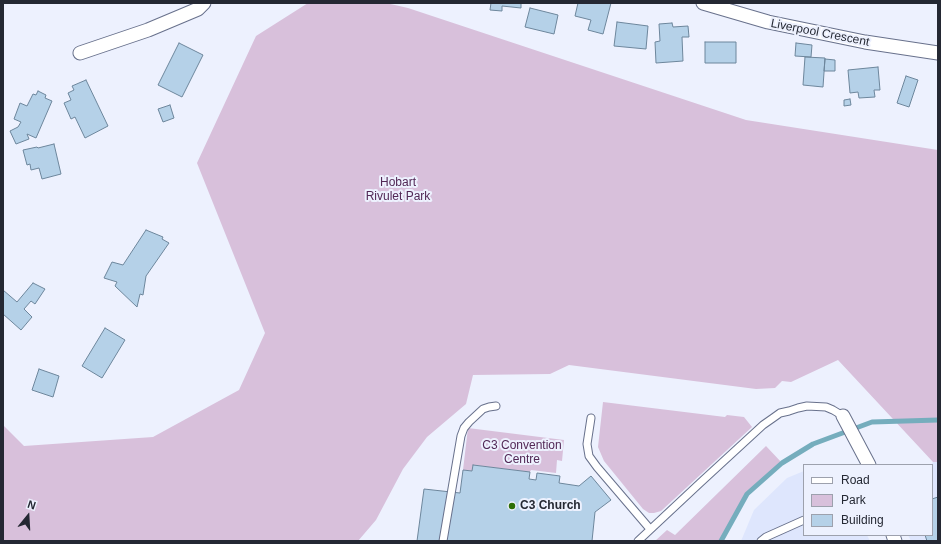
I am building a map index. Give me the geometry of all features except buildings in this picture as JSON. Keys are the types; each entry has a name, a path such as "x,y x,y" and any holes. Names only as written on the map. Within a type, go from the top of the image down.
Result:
{"street":[{"path":"80,53 148,30 198,9 204,3"},
{"name":"Liverpool Crescent","path":"703,3 768,22 865,42 938,53"},
{"path":"842,416 867,461"}],"lane":[{"path":"443,541 461,436 464,428 468,422 483,409 496,406"},
{"path":"638,541 763,425 773,418 789,410 807,406 826,407 842,416"},
{"path":"591,418 587,444 589,456 596,467 650,529"},
{"path":"761,541 766,537 803,520"}],"shaded area":[{"path":"933,462 938,462 938,541 911,541 908,536 933,536 933,464 932,464"},
{"path":"803,471 803,536 868,536 870,541 741,541 754,510 787,478"}],"green space":[{"name":"Hobart Rivulet Park","path":"308,3 386,3 408,8 746,120 938,150 938,462 933,462 838,360 791,382 782,381 775,388 756,389 569,365 550,374 473,375 466,404 427,437 403,469 376,520 358,541 3,541 3,425 24,446 153,437 239,390 265,333 197,163 256,36"},
{"path":"603,402 725,417 727,415 744,417 752,427 661,511 649,513 643,509 604,461 598,447"},
{"name":"C3 Convention Centre","path":"468,428 564,440 562,461 557,460 556,473 531,470 530,472 473,465 472,471 463,470"},
{"path":"766,446 782,463 747,494 721,541 655,541 667,530 675,535"}],"waterway":[{"path":"721,541 747,494 782,463 813,444 872,422 938,420"}],"place":[{"name":"C3 Church","path":"512,506"}]}
